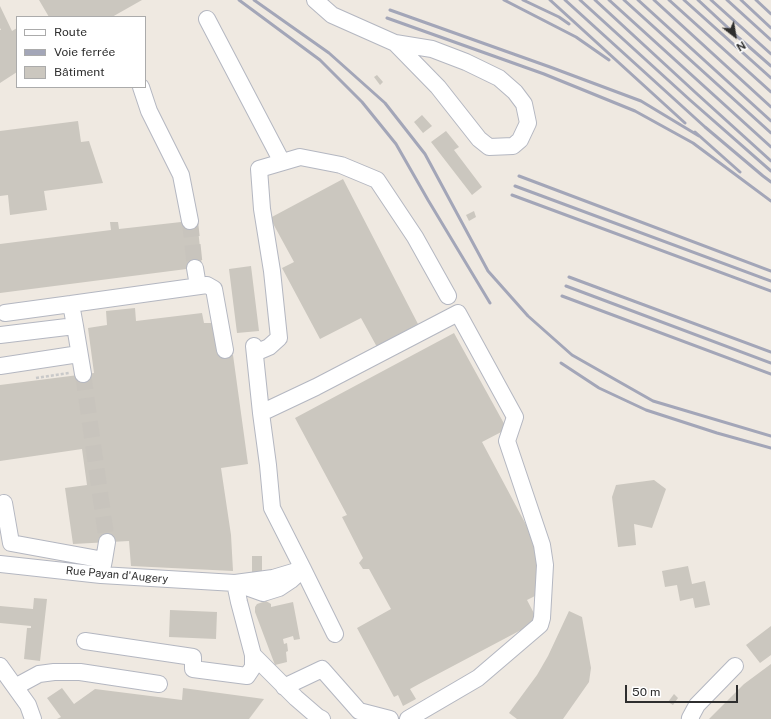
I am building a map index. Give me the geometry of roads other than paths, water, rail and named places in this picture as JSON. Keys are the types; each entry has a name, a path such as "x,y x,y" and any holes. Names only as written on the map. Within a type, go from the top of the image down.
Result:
{"street":[{"path":"315,0 332,15 395,43 432,49 466,62 499,78 515,92 524,104 528,123 520,140 513,146 489,147 479,139 438,87 395,43"},
{"path":"207,19 282,162"},
{"path":"141,88 148,111 180,175 190,221"},
{"path":"335,634 304,569 272,508 254,350 269,347 279,338 272,271 262,209 259,169 300,156 341,165 377,180 415,237 448,296"},
{"path":"195,268 198,286"},
{"path":"6,313 208,285 214,289 225,350"},
{"path":"71,304 83,373"},
{"path":"261,413 316,387 458,313 515,417 506,441 542,545 545,565 542,618 540,624 478,678 408,719"},
{"path":"0,335 75,326"},
{"path":"0,366 79,354"},
{"path":"4,503 11,543 102,568 107,542"},
{"name":"Rue Payan d'Augery","path":"0,564 102,568 235,583 273,578 304,569"},
{"path":"85,641 193,657 193,669 247,676 254,667 253,655 238,602 235,583"},
{"path":"253,655 284,687 322,719"},
{"path":"0,666 28,705 33,719"},
{"path":"690,719 697,705 735,666"},
{"path":"284,687 322,669 359,711 390,719"},
{"path":"15,687 39,674 54,672 80,672 159,684"}],"tunnel":[{"path":"190,221 195,268"},
{"path":"83,374 107,542"}],"railway":[{"path":"239,0 320,60 362,102 396,144 490,303"},
{"path":"254,0 329,53 385,103 425,154 488,271 528,316 572,355 653,401 771,436"},
{"path":"504,0 576,37 609,60"},
{"path":"523,0 559,17 569,24"},
{"path":"550,0 685,123"},
{"path":"565,0 705,127 771,182"},
{"path":"580,0 771,171"},
{"path":"595,0 771,161"},
{"path":"609,0 771,147"},
{"path":"624,0 771,133"},
{"path":"638,0 771,121"},
{"path":"654,0 771,107"},
{"path":"669,0 771,92"},
{"path":"684,0 771,78"},
{"path":"698,0 771,66"},
{"path":"711,0 771,54"},
{"path":"727,0 771,40"},
{"path":"741,0 771,28"},
{"path":"756,0 771,14"},
{"path":"390,10 641,101 699,136"},
{"path":"387,18 544,74 635,111 693,143 771,201"},
{"path":"695,132 740,172"},
{"path":"519,176 771,271"},
{"path":"515,186 771,281"},
{"path":"512,195 771,291"},
{"path":"569,277 771,352"},
{"path":"566,286 771,363"},
{"path":"562,296 771,374"},
{"path":"561,363 599,388 646,410 717,433 771,448"}]}
